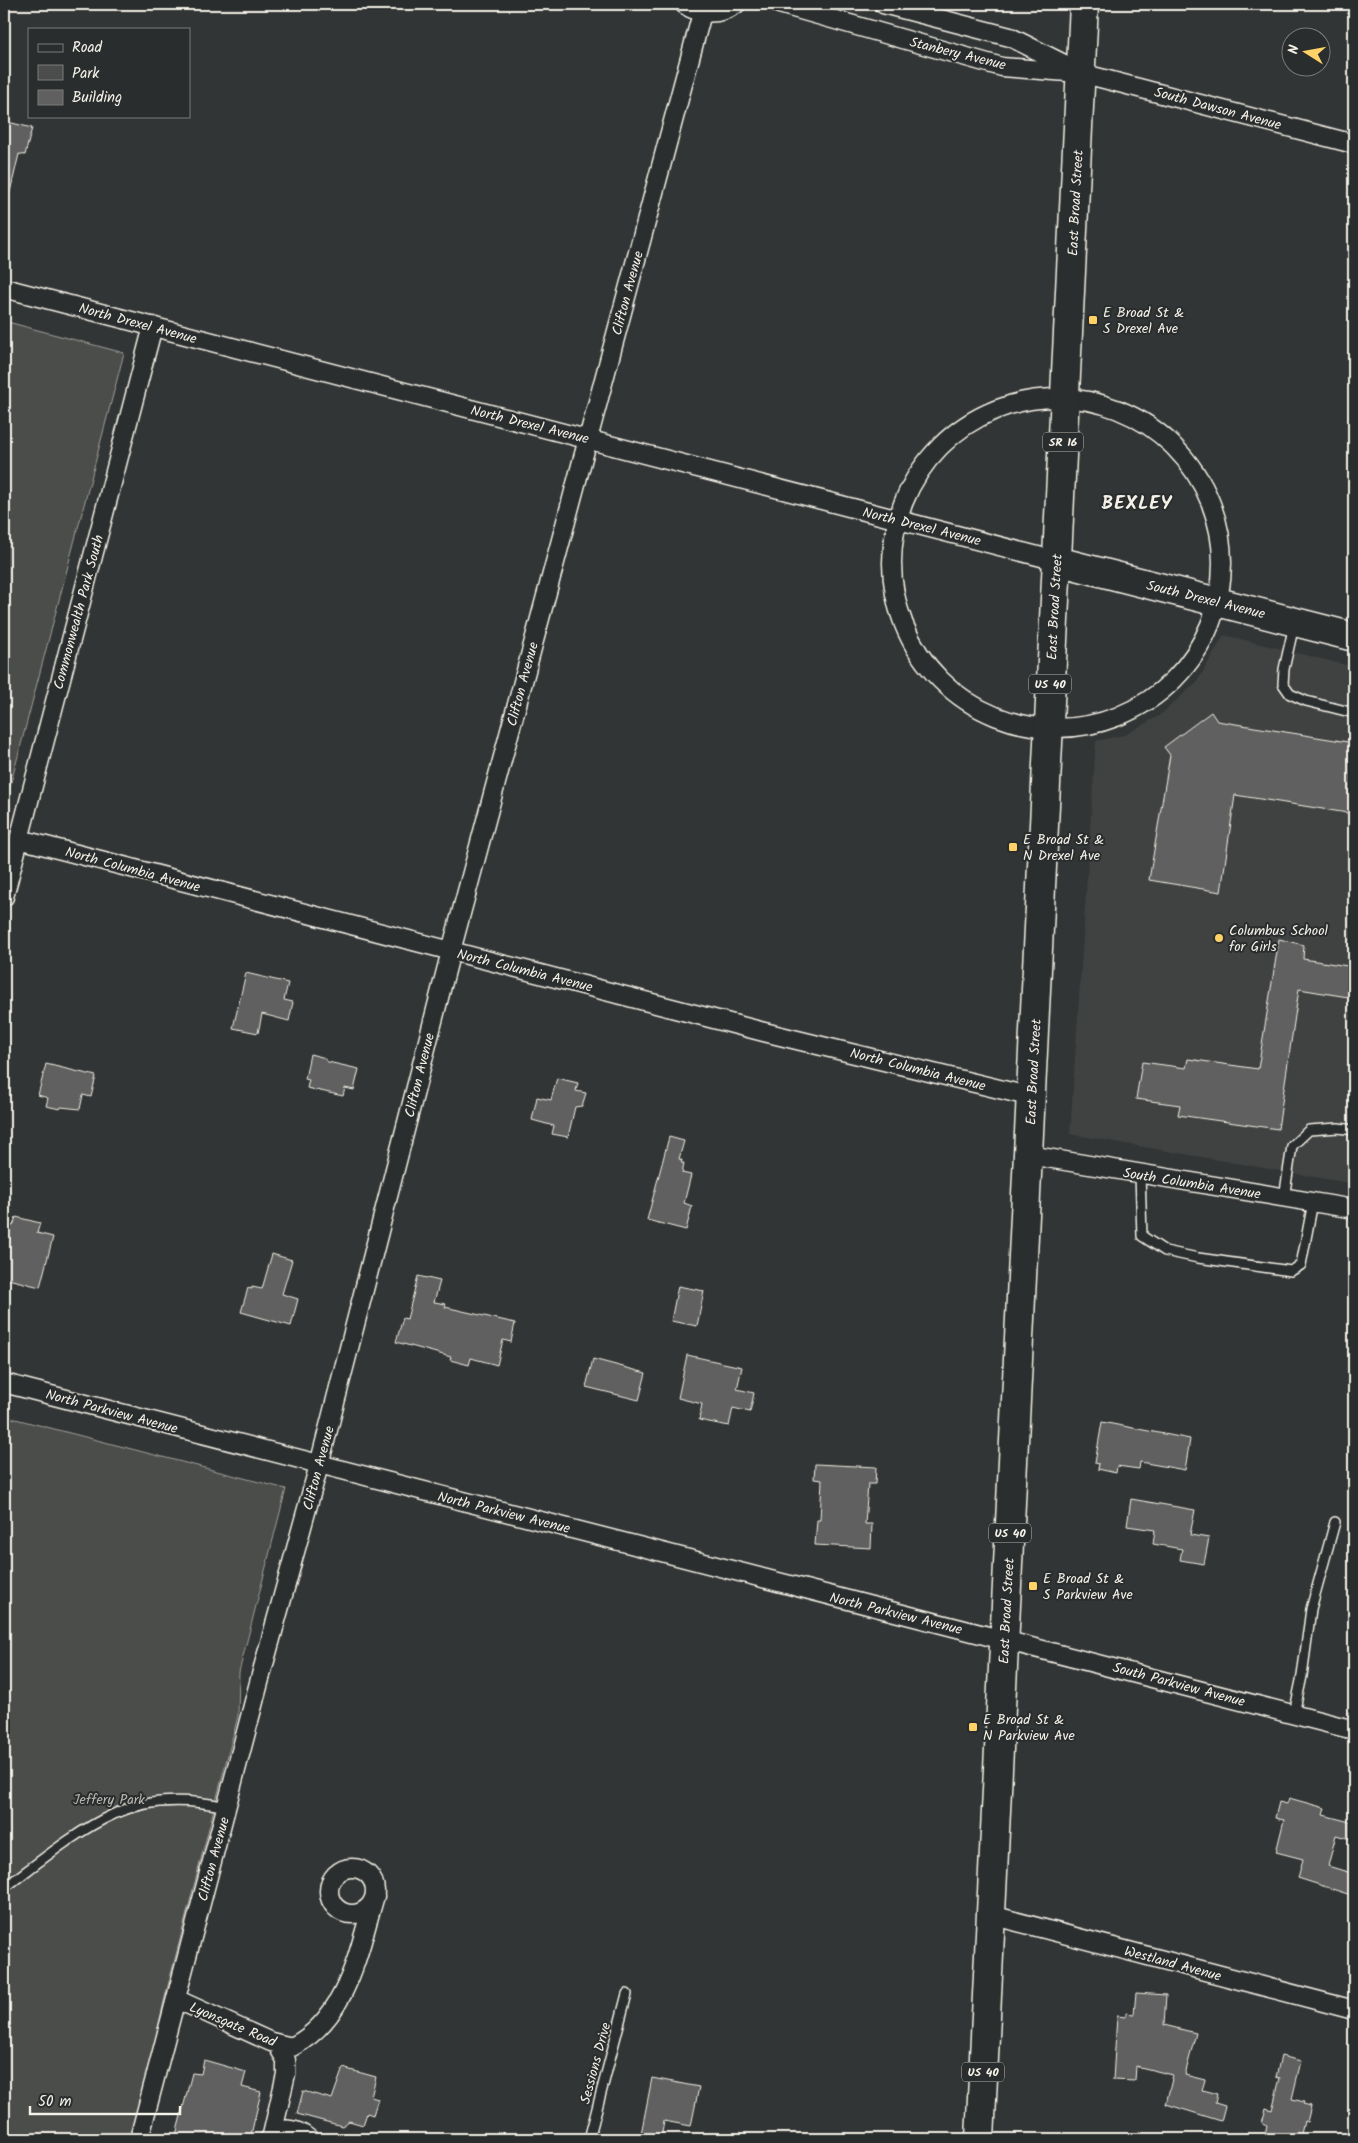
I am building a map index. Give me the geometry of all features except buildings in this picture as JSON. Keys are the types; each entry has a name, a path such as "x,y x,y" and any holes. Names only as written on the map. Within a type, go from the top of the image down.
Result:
{"main road":[{"name":"East Broad Street","path":"980,2139 1084,4"},
{"name":"South Drexel Avenue","path":"1057,561 1354,638"}],"street":[{"path":"684,4 702,12 716,13 729,9 736,4"},
{"name":"Stanbery Avenue","path":"779,4 1002,67 1081,73"},
{"name":"Stanbery Avenue","path":"883,4 1010,37 1081,73"},
{"name":"Clifton Avenue","path":"139,2139 319,1464 451,951 702,12"},
{"name":"South Dawson Avenue","path":"1081,73 1354,144"},
{"name":"North Drexel Avenue","path":"4,288 1057,561"},
{"name":"Commonwealth Park South","path":"4,897 153,326"},
{"path":"1034,398 1065,398 1097,402 1132,414 1158,431 1184,457 1201,479 1213,509 1220,535 1222,568 1218,602 1208,630 1195,654 1178,677 1156,696 1138,708 1106,722 1077,728 1048,728 1012,722 978,709 947,688 922,660 904,630 893,593 891,556 898,520 908,489 924,464 959,430 981,416 1010,404 1034,398"},
{"name":"North Columbia Avenue","path":"19,840 764,1032 1032,1097"},
{"name":"South Columbia Avenue","path":"1029,1155 1354,1209"},
{"name":"North Parkview Avenue","path":"4,1383 1004,1639"},
{"name":"South Parkview Avenue","path":"1004,1639 1354,1730"},
{"name":"Lyonsgate Road","path":"176,1999 276,2043 292,2047 309,2039 325,2022 342,1996 354,1968 375,1896"},
{"name":"Westland Avenue","path":"991,1915 1354,2010"},
{"path":"271,2137 286,2074 286,2060 276,2043"},
{"path":"271,2137 279,2131 295,2130 309,2139"}],"lane":[{"path":"1294,622 1284,669 1283,684 1290,694 1306,701 1354,713"},
{"path":"1284,1198 1292,1146 1309,1130 1338,1128 1354,1130"},
{"path":"1140,1174 1142,1236 1165,1251 1198,1258 1291,1272 1301,1265 1313,1202"},
{"path":"1294,1714 1312,1609 1335,1522"},
{"path":"4,1888 47,1856 115,1814 150,1804 178,1801 205,1802 227,1806"},
{"name":"Sessions Drive","path":"589,2139 627,1994"}],"shaded area":[{"name":"Columbus School for Girls","path":"1224,635 1354,667 1354,1184 1070,1134 1096,741 1125,735 1160,715 1197,682"}],"green space":[{"path":"4,321 124,353 4,809"},
{"name":"Jeffery Park","path":"4,1416 286,1489 239,1672 238,1716 164,2001 134,2139 4,2139"}],"place":[{"name":"E Broad St & S Drexel Ave","path":"1093,320"},
{"name":"E Broad St & N Drexel Ave","path":"1013,847"},
{"name":"Columbus School for Girls","path":"1219,938"},
{"name":"E Broad St & S Parkview Ave","path":"1033,1586"},
{"name":"E Broad St & N Parkview Ave","path":"973,1727"}],"district":[{"name":"BEXLEY","path":"1137,502"}]}
